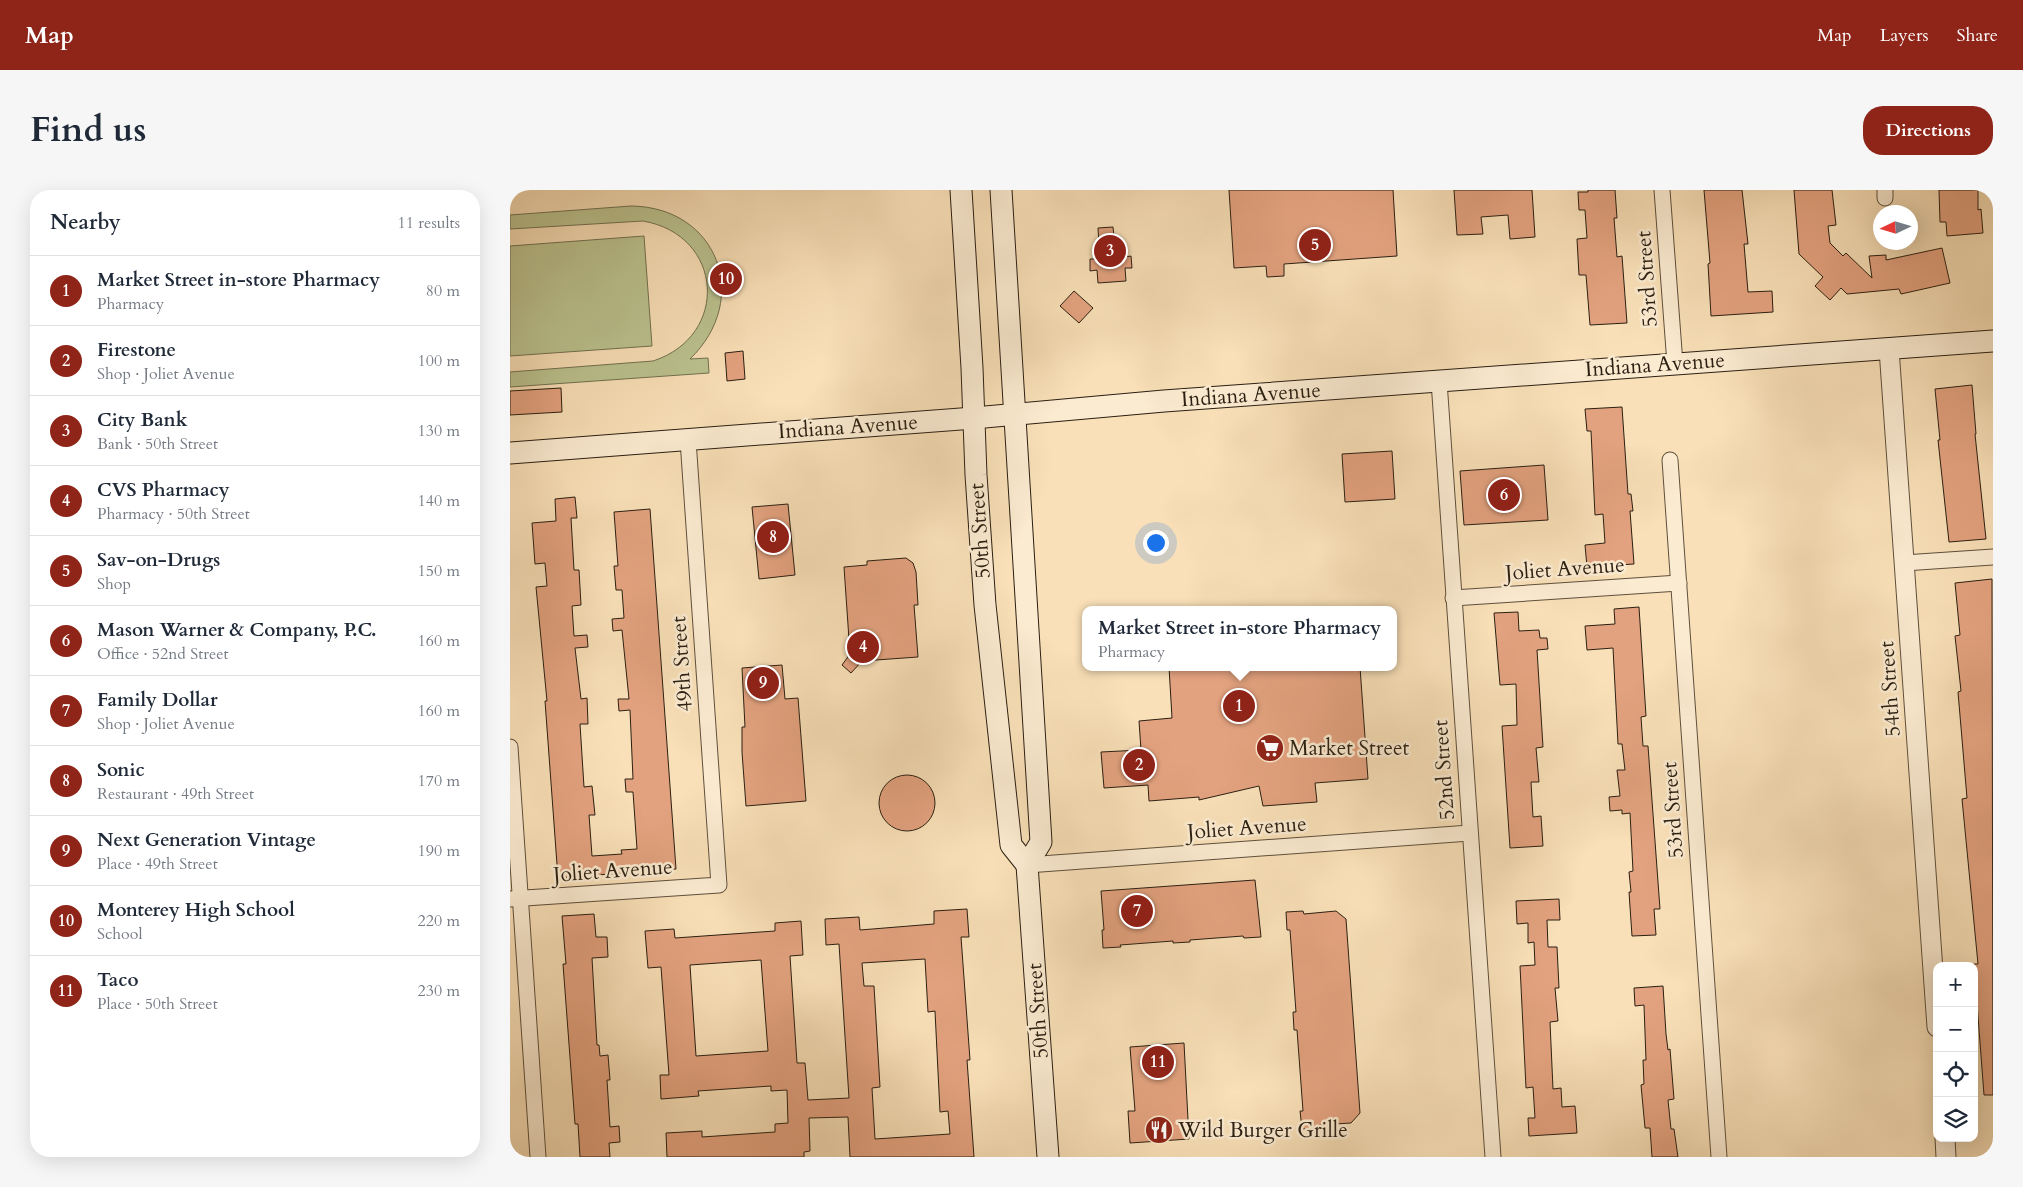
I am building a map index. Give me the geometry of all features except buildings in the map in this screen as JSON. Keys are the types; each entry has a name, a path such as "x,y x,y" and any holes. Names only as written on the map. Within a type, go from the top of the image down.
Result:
{"main road":[{"name":"50th Street","path":"961,190 985,605 1011,845 1027,865 1048,1157"},
{"name":"50th Street","path":"1000,190 1041,842 1027,865"},
{"name":"Indiana Avenue","path":"510,453 1439,381 1993,341"}],"street":[{"name":"53rd Street","path":"1662,190 1675,364"},
{"name":"54th Street","path":"1889,349 1936,1007"},
{"name":"52nd Street","path":"1439,381 1493,1157"},
{"name":"49th Street","path":"688,440 719,885"},
{"name":"53rd Street","path":"1670,460 1719,1157"},
{"path":"1904,563 1993,557"},
{"name":"Joliet Avenue","path":"1453,598 1679,582"},
{"path":"510,746 515,899 538,1157"},
{"name":"Joliet Avenue","path":"1027,865 1470,833"},
{"name":"Joliet Avenue","path":"515,899 719,885"},
{"path":"1945,1142 1946,1157"}],"green space":[{"path":"631,206 661,210 686,222 704,239 716,260 722,284 719,310 709,335 690,359 708,358 709,373 510,387 510,372 653,361 678,348 695,331 705,309 707,287 702,265 690,245 670,230 643,221 510,229 510,215"},
{"path":"644,236 652,346 510,356 510,246"}],"place":[{"name":"Sav-on-Drugs","path":"1315,245"},
{"name":"City Bank","path":"1110,251"},
{"name":"Monterey High School","path":"726,279"},
{"name":"Mason Warner & Company, P.C.","path":"1504,495"},
{"name":"Sonic","path":"773,537"},
{"name":"CVS Pharmacy","path":"863,647"},
{"name":"Next Generation Vintage","path":"763,683"},
{"name":"Market Street in-store Pharmacy","path":"1239,706"},
{"name":"Market Street","path":"1270,748"},
{"name":"Firestone","path":"1139,765"},
{"name":"Family Dollar","path":"1137,911"},
{"name":"Taco","path":"1158,1062"},
{"name":"Wild Burger Grille","path":"1159,1130"}]}
